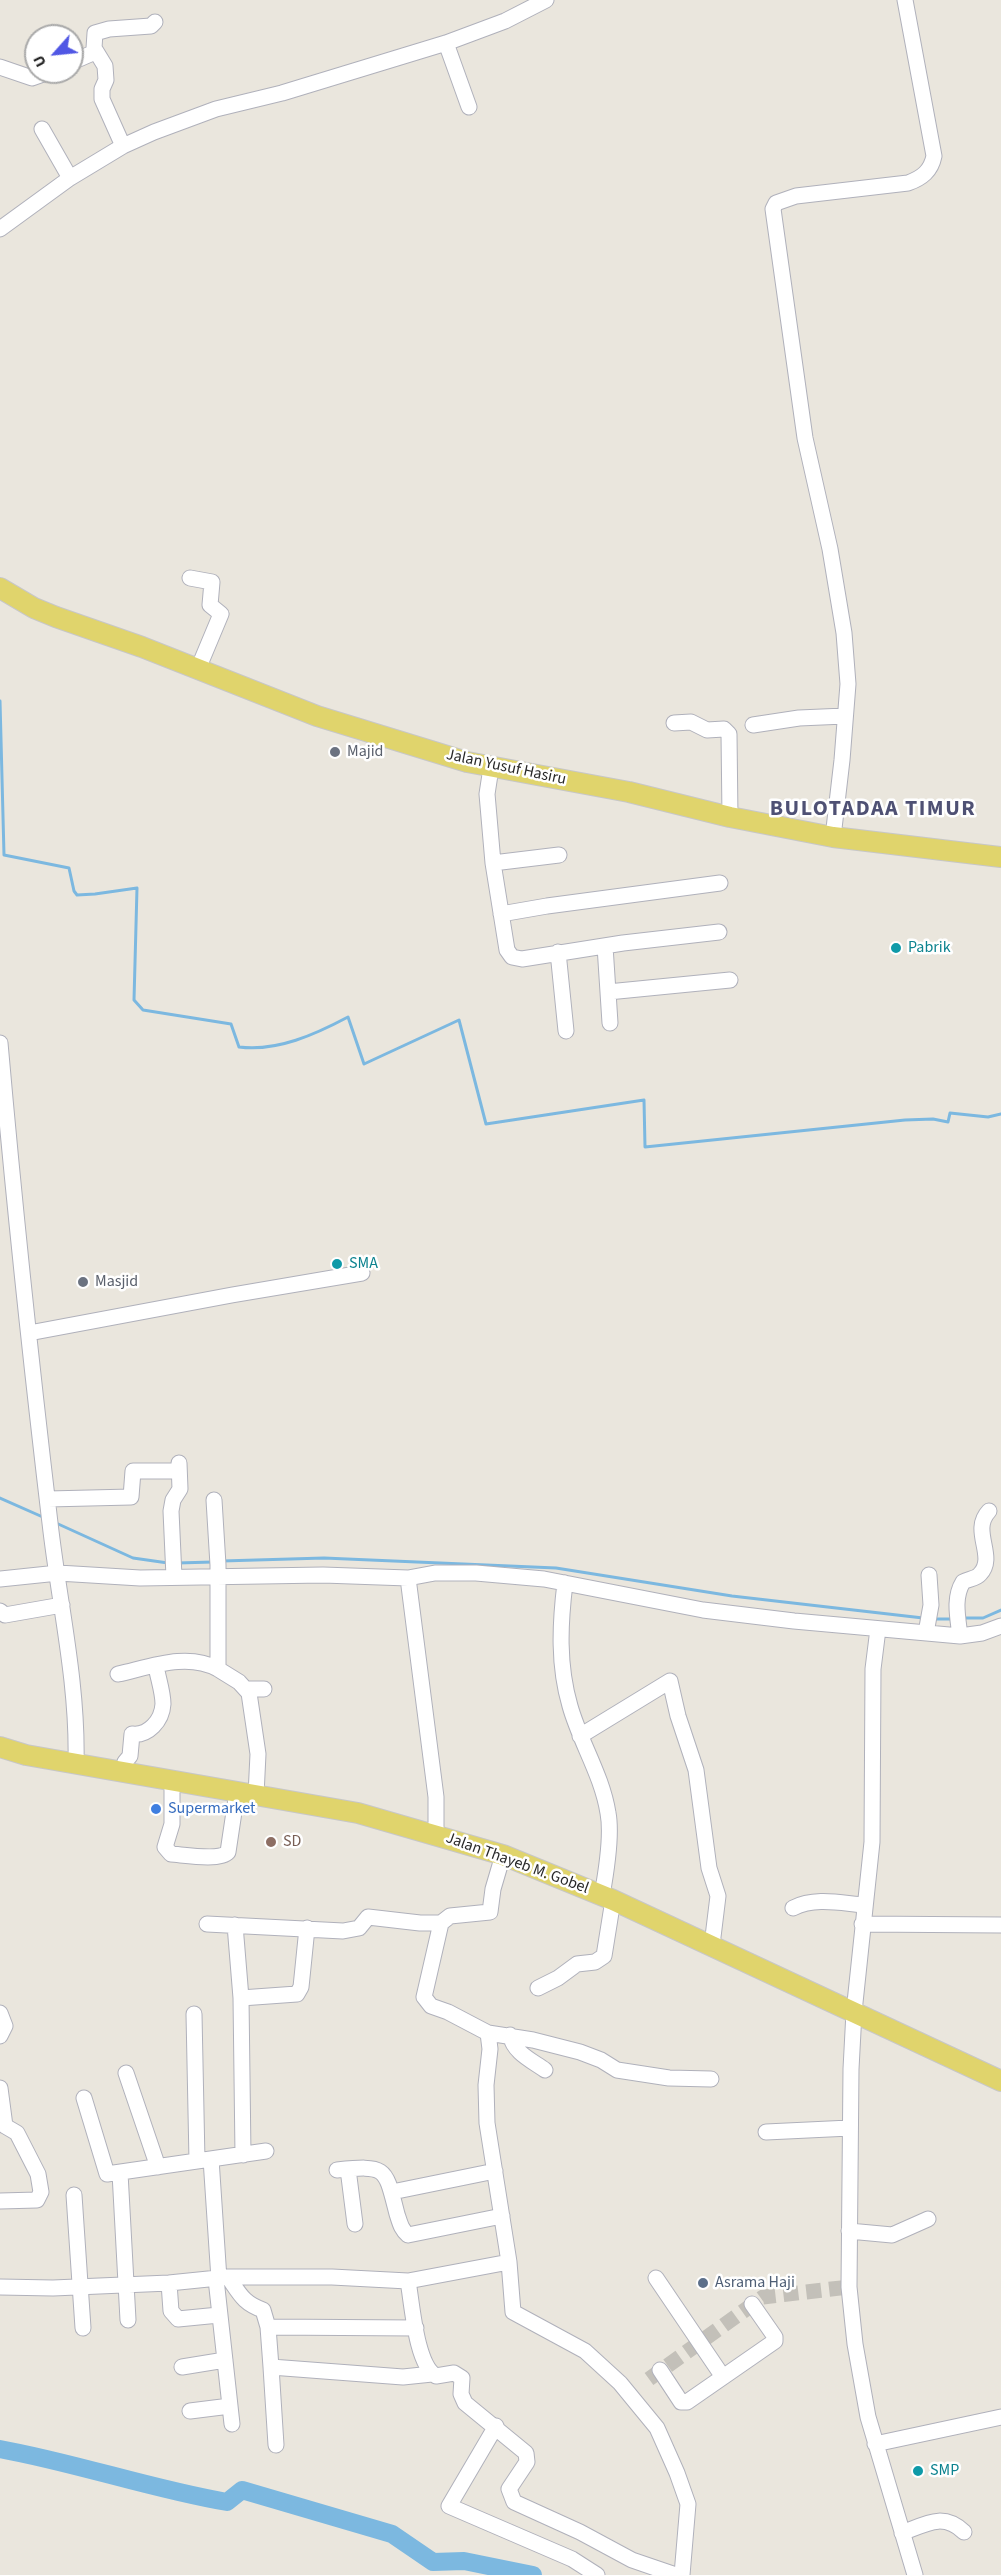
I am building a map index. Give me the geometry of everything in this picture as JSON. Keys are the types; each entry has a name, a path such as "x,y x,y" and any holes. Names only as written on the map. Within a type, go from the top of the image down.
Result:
{"main road":[{"name":"Jalan Yusuf Hasiru","path":"0,588 34,608 56,617 198,669 335,723 491,768 629,792 730,817 833,837 1001,857"},
{"name":"Jalan Thayeb M. Gobel","path":"0,1748 26,1755 358,1813 436,1834 503,1856 608,1897 1001,2081"}],"street":[{"path":"0,229 70,178 123,146 174,123 216,109 293,90 446,43 505,21 546,0"},
{"path":"833,837 848,684 840,597 805,438 773,209 776,203 796,196 908,183 920,179 928,171 934,156 905,0"},
{"path":"123,146 102,99 106,74 103,60 95,52 95,35 98,32 147,26 154,22"},
{"path":"446,43 469,107"},
{"path":"84,57 95,52"},
{"path":"0,67 24,75"},
{"path":"42,129 70,178"},
{"path":"190,578 212,582 210,605 221,614 198,669"},
{"path":"753,724 799,718 845,716"},
{"path":"674,723 691,722 706,730 724,729 729,734 730,817"},
{"path":"491,768 487,794 493,863 507,950 512,957 522,959 558,952 719,932"},
{"path":"493,863 559,855"},
{"path":"501,914 720,883"},
{"path":"605,946 610,1023"},
{"path":"558,952 566,1031"},
{"path":"608,992 730,980"},
{"path":"0,1043 49,1518 76,1711 76,1762"},
{"path":"29,1333 362,1273"},
{"path":"48,1498 131,1497 133,1471 179,1466 179,1492 171,1504 173,1567"},
{"path":"214,1500 218,1669"},
{"path":"958,1624 961,1585 982,1572 985,1551 981,1521 989,1511"},
{"path":"0,1579 58,1573 217,1566 323,1575 408,1578 435,1573 477,1573 521,1576 565,1583 703,1610 878,1629 928,1624 958,1624 982,1633 1001,1626"},
{"path":"928,1624 931,1605 929,1575"},
{"path":"408,1578 436,1797 436,1834"},
{"path":"538,1989 577,1964 595,1962 604,1956 608,1897 606,1872 608,1813 605,1797 580,1736 567,1694 561,1654 565,1583"},
{"path":"0,1611 5,1615 62,1605"},
{"path":"878,1629 873,1669 873,1827 854,2012 850,2127 851,2317 863,2396 874,2444 915,2575"},
{"path":"118,1674 176,1661 201,1662 218,1669 246,1689 250,1699 258,1754 225,1856 216,1858 171,1854 165,1847 171,1824 172,1781"},
{"path":"124,1771 125,1762 130,1756 132,1728 144,1735 150,1730 162,1710 163,1701 156,1666"},
{"path":"580,1736 669,1681 696,1770 709,1868 718,1896 712,1945"},
{"path":"246,1689 264,1689"},
{"path":"503,1856 489,1912 450,1916 441,1923 425,2000 431,2006 457,2016 488,2033 510,2035 580,2052 601,2060 617,2070 669,2078 711,2079"},
{"path":"793,1908 801,1904 820,1901 864,1905"},
{"path":"207,1924 351,1931 359,1928 368,1917 441,1923"},
{"path":"862,1924 1001,1925"},
{"path":"235,1925 241,1998 243,2155"},
{"path":"241,1998 297,1994 301,1987 307,1928"},
{"path":"0,2013 5,2026 0,2036"},
{"path":"194,2014 204,2160 221,2279 219,2315 232,2424"},
{"path":"488,2033 490,2049 486,2085 487,2123 515,2314 585,2351 620,2383 657,2428 688,2504 682,2575"},
{"path":"510,2035 519,2052 544,2070"},
{"path":"126,2073 158,2168"},
{"path":"0,2088 5,2126 21,2139 38,2174 41,2193 37,2200 0,2201"},
{"path":"84,2098 107,2174 266,2151"},
{"path":"765,2132 850,2127"},
{"path":"355,2224 342,2169 369,2167 379,2170 387,2177 401,2228 408,2235 502,2216"},
{"path":"392,2192 495,2171"},
{"path":"120,2173 128,2320"},
{"path":"74,2195 83,2328"},
{"path":"849,2231 892,2235 916,2227 928,2219"},
{"path":"0,2287 332,2277 408,2281 509,2262"},
{"path":"656,2278 723,2377"},
{"path":"221,2279 252,2306 263,2310 271,2367 276,2445"},
{"path":"408,2281 425,2365 432,2374"},
{"path":"169,2283 171,2311 174,2317 178,2319 219,2315"},
{"path":"660,2370 683,2403 775,2341 773,2333 752,2304"},
{"path":"267,2327 416,2328"},
{"path":"182,2367 225,2360"},
{"path":"271,2367 403,2377 454,2373 462,2378 461,2394 465,2403 496,2426 527,2456 526,2462 508,2489 511,2498 518,2505 580,2532 632,2560 676,2575"},
{"path":"190,2411 230,2406"},
{"path":"874,2444 1001,2417"},
{"path":"496,2426 443,2503 572,2559 597,2575"},
{"path":"902,2533 945,2519 964,2532"}],"waterway":[{"path":"0,701 4,855 69,868 77,895 137,888 134,1000 143,1010 231,1024 239,1047 253,1048 296,1040 348,1017 364,1064 459,1020 486,1124 644,1100 645,1147 905,1120 933,1119 948,1122 950,1113 988,1117 1001,1114"},
{"path":"0,1498 45,1518"},
{"path":"56,1523 133,1558 168,1563"},
{"path":"222,1561 324,1558 556,1568 732,1596 923,1618"},
{"path":"177,1563 213,1562"},
{"path":"963,1618 983,1618 1001,1610"},
{"path":"933,1619 953,1619"},
{"path":"0,2449 227,2502 242,2490 392,2534 433,2562 464,2561 533,2575"}],"tunnel":[{"path":"649,2379 763,2297 849,2287"}],"place":[{"name":"Majid","path":"335,752"},
{"name":"Pabrik","path":"896,948"},
{"name":"SMA","path":"337,1264"},
{"name":"Masjid","path":"83,1282"},
{"name":"Supermarket","path":"156,1809"},
{"name":"SD","path":"271,1842"},
{"name":"Asrama Haji","path":"703,2283"},
{"name":"SMP","path":"918,2471"}],"district":[{"name":"BULOTADAA TIMUR","path":"873,810"}]}
